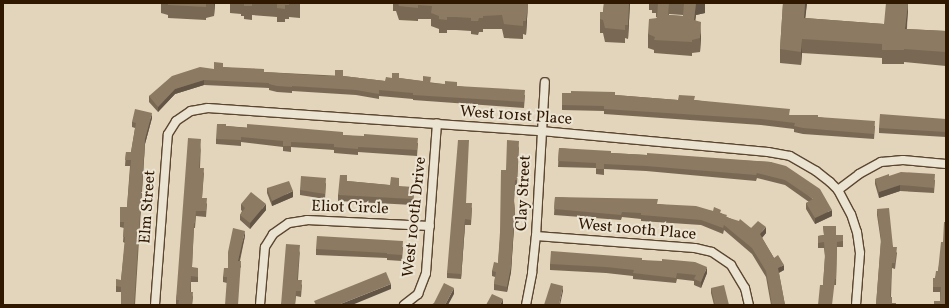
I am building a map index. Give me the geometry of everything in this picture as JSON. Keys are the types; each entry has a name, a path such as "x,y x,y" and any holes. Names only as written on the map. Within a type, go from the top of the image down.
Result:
{"street":[{"name":"Clay Street","path":"526,305 532,273 536,236 546,82"},
{"name":"West 101st Place","path":"183,116 191,111 208,108 542,131 782,154 790,156 810,167 838,190"},
{"name":"Elm Street","path":"155,305 166,148 171,128 176,121 183,116"},
{"name":"West 100th Drive","path":"404,305 418,294 422,285 428,261 437,124"},
{"path":"856,305 860,253 857,232 851,214 838,190 864,171 881,162 903,160 946,164"},
{"name":"Eliot Circle","path":"260,305 265,247 274,234 289,224 307,220 430,226"},
{"name":"West 100th Place","path":"536,236 695,248 712,252 731,265 745,288 749,305"}],"building":[{"path":"168,3 212,3 206,4 206,7 168,5"},
{"path":"244,3 252,3 252,6 244,6"},
{"path":"266,3 300,4 285,5 285,9 277,8 277,4"},
{"path":"398,3 528,3 526,21 523,21 523,26 504,24 502,15 483,16 483,18 479,18 478,21 471,21 471,18 456,17 447,17 447,20 439,19 439,16 431,13 432,6 418,5 418,8 399,6"},
{"path":"604,3 629,3 628,25 625,25 625,30 605,28 603,20 600,19 600,12 603,12"},
{"path":"658,3 669,3 668,15 683,16 684,3 696,3 694,20 701,22 700,38 692,40 692,42 654,40 655,37 648,34 649,19 657,18"},
{"path":"783,3 805,3 804,18 884,24 886,3 908,3 905,29 946,31 946,52 904,49 882,50 882,44 802,39 801,52 780,49"},
{"path":"214,62 223,63 223,67 264,69 264,72 326,76 335,76 335,70 343,70 343,76 385,81 386,77 392,78 392,73 399,73 399,78 423,81 423,76 431,77 430,83 445,84 445,81 457,82 457,86 525,90 524,102 413,95 413,93 379,90 379,94 356,90 277,86 269,83 204,80 175,89 158,107 149,96 172,76 200,67 214,69"},
{"path":"571,91 615,92 615,95 678,100 679,95 695,96 694,100 790,109 789,115 818,115 818,117 875,121 874,134 803,128 794,126 795,123 761,119 604,109 604,106 562,105 562,93 571,93"},
{"path":"135,109 152,113 145,139 134,305 121,305 121,287 116,286 116,279 121,280 125,237 123,237 124,222 120,222 120,207 127,207 131,160 125,160 126,152 131,152 136,123 132,122"},
{"path":"880,114 946,119 946,132 879,128"},
{"path":"217,124 247,128 247,124 343,132 343,135 364,136 364,134 418,138 417,150 358,147 358,149 334,147 334,144 291,142 291,146 283,146 283,141 241,137 241,140 216,139"},
{"path":"188,138 201,139 199,168 204,168 202,198 207,198 206,211 196,211 194,223 192,267 198,268 198,277 191,276 190,292 193,292 192,305 178,305 179,300 176,300"},
{"path":"458,140 469,140 466,203 472,203 471,220 465,219 461,274 447,273"},
{"path":"507,140 519,141 517,180 515,180 515,209 511,267 507,287 494,284 496,272 492,271 494,262 498,263 501,170 506,170"},
{"path":"559,148 611,151 611,153 647,155 647,153 771,162 786,166 820,189 832,210 815,218 806,203 813,199 785,180 757,173 756,175 604,164 604,169 596,169 596,163 558,161"},
{"path":"901,172 935,174 934,188 900,185 879,192 875,179"},
{"path":"340,175 347,175 347,181 390,185 391,177 399,178 399,186 414,187 413,199 338,195"},
{"path":"301,176 326,178 325,194 300,190"},
{"path":"289,181 293,191 272,201 267,188"},
{"path":"946,183 946,305 934,305 934,301 940,301 941,287 933,287 933,278 935,278 936,271 938,271 941,242 943,242"},
{"path":"251,192 266,204 250,223 240,215 245,208 241,204"},
{"path":"555,197 658,199 657,204 696,206 713,211 714,207 721,210 720,213 727,215 726,217 739,221 740,219 751,228 758,221 766,227 760,234 774,258 778,255 784,265 778,268 785,305 772,305 766,271 752,248 724,225 723,228 701,220 641,215 641,213 622,212 621,215 554,209"},
{"path":"889,208 893,247 897,247 895,263 892,263 890,297 892,297 892,303 896,303 896,305 876,305 881,239 877,209"},
{"path":"823,226 836,226 836,235 843,235 843,241 837,242 836,279 832,305 818,305 820,285 823,285 825,255 824,242 818,243 818,236 824,235"},
{"path":"233,228 245,231 238,261 241,261 238,305 225,305 227,277 223,277 224,268 228,268 228,252"},
{"path":"317,236 403,241 402,255 316,249"},
{"path":"286,244 300,245 297,280 302,280 301,291 296,291 295,305 281,305"},
{"path":"551,251 642,258 642,260 662,261 662,259 695,262 707,267 701,282 694,279 696,275 677,273 676,278 633,273 634,270 550,264"},
{"path":"386,272 391,284 338,305 316,305 314,301"},
{"path":"444,283 454,288 445,305 431,305 434,303"},
{"path":"551,283 563,286 559,305 544,305"},
{"path":"724,285 729,305 715,305 711,288"},
{"path":"492,294 503,299 500,305 486,305"}]}
